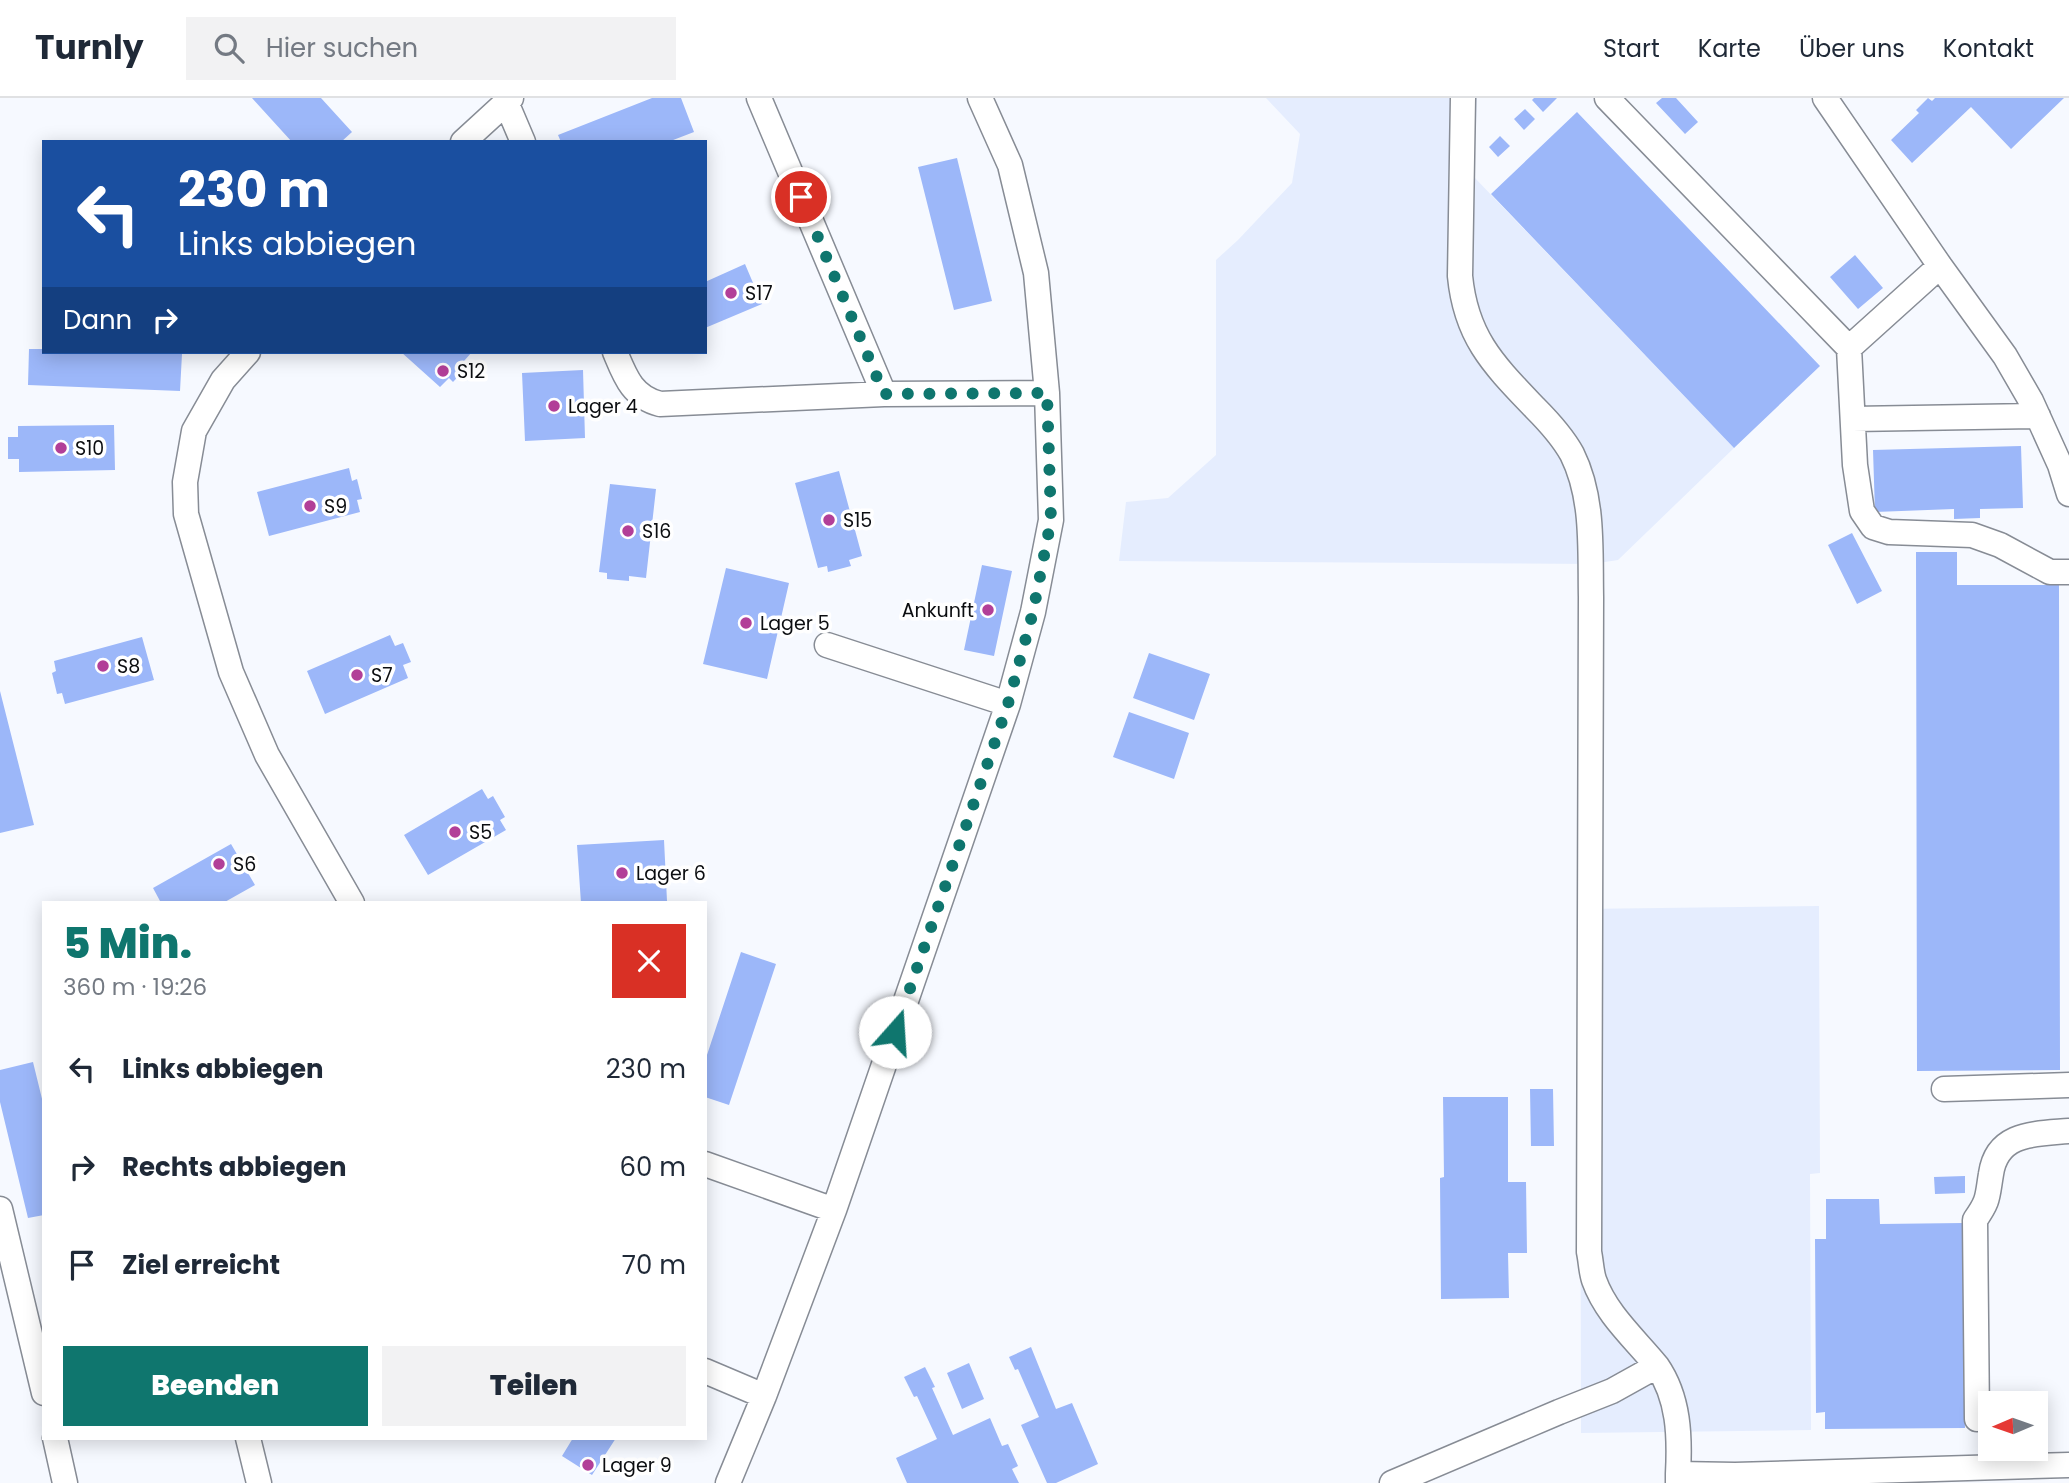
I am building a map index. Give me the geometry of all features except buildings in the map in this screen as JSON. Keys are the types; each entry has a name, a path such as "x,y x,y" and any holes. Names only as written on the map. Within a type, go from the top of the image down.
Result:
{"street":[{"path":"759,98 884,394"},
{"path":"728,1483 834,1210 1008,704 1033,612 1051,520 1047,393 1035,273 1010,165 980,98"},
{"path":"1463,98 1460,275 1462,300 1482,349 1559,433 1583,481 1587,495 1591,597 1589,1252 1594,1280 1605,1302 1618,1323 1629,1332 1668,1382 1675,1409 1678,1470 1735,1475 1988,1476 2069,1465"},
{"path":"1606,98 1849,348 1856,465 1862,511 1872,527 1889,532 1972,534 2000,545 2050,572 2069,572"},
{"path":"1825,98 2005,356 2038,416 2060,465 2069,494"},
{"path":"465,140 508,100 522,140"},
{"path":"1849,348 1940,266"},
{"path":"246,354 223,380 194,431 185,482 186,513 231,671 241,695 267,755 351,901"},
{"path":"616,354 631,386 643,398 660,404 884,394 1047,393"},
{"path":"1853,419 2038,416"},
{"path":"827,645 1008,704"},
{"path":"1944,1089 2069,1085"},
{"path":"1976,1419 1975,1220 1987,1202 1996,1155 2026,1134 2069,1131"},
{"path":"707,1165 834,1210"},
{"path":"0,1209 42,1385"},
{"path":"1392,1483 1612,1391 1657,1366"},
{"path":"707,1372 764,1396"},
{"path":"55,1440 65,1483"},
{"path":"248,1440 259,1483"}],"shaded area":[{"path":"1266,98 1477,98 1474,177 1734,448 1618,560 1592,564 1119,561 1126,502 1168,498 1216,455 1216,260 1292,183 1300,134"},
{"path":"1819,906 1820,1173 1810,1174 1811,1430 1581,1433 1580,909"}],"place":[{"name":"S17","path":"731,293"},
{"name":"S12","path":"443,371"},
{"name":"Lager 4","path":"554,406"},
{"name":"S10","path":"61,448"},
{"name":"S9","path":"310,506"},
{"name":"S15","path":"829,520"},
{"name":"S16","path":"628,531"},
{"name":"Ankunft","path":"988,610"},
{"name":"Lager 5","path":"746,623"},
{"name":"S8","path":"103,666"},
{"name":"S7","path":"357,675"},
{"name":"S5","path":"455,832"},
{"name":"S6","path":"219,864"},
{"name":"Lager 6","path":"622,873"},
{"name":"Lager 9","path":"588,1465"}],"route":[{"path":"801,197 884,394 1047,393 1051,520 1033,612 1008,704 895,1032"}]}
